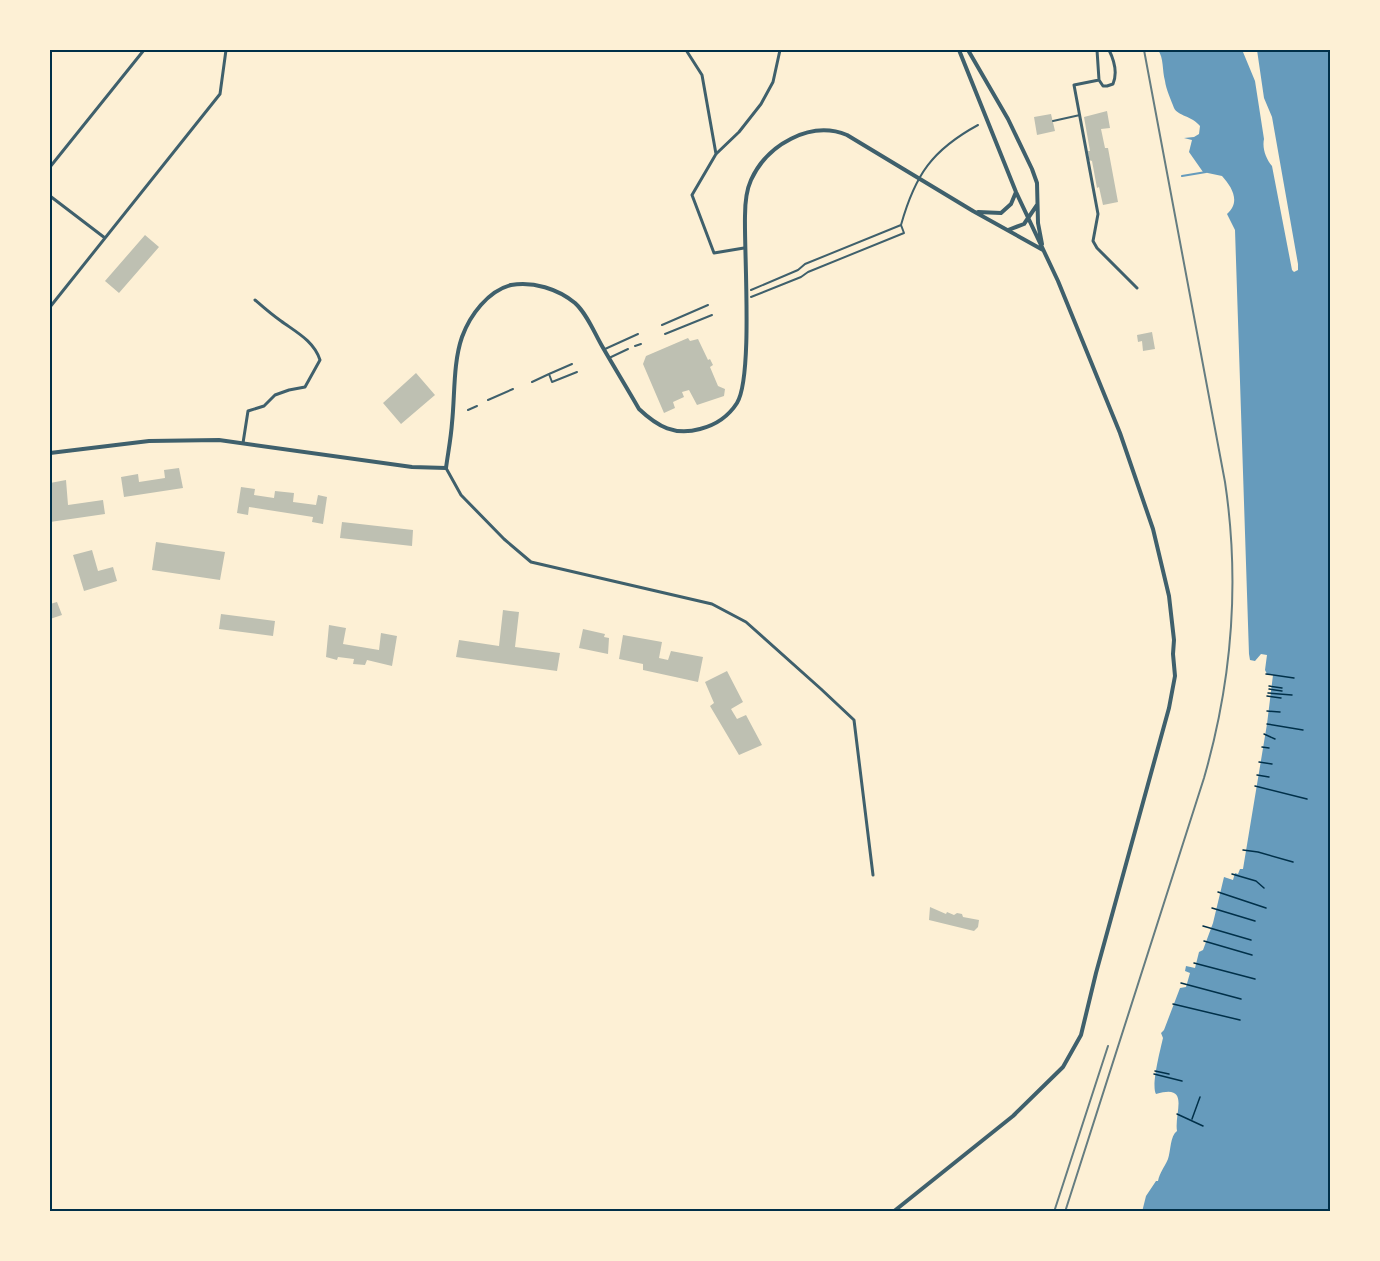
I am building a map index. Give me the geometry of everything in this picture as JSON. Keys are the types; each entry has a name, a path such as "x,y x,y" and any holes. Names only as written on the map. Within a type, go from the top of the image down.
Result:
{"street":[{"path":"50,167 144,50"},
{"path":"50,307 220,94 226,50"},
{"path":"687,50 702,75 716,154"},
{"path":"744,248 714,252 692,195 716,154 739,132 761,104 773,82 780,50"},
{"path":"893,1212 1013,1116 1063,1066 1077,1045 1088,1013 1096,974 1166,718 1175,676 1171,612 1159,550 1120,433 1058,281 1016,192 959,50"},
{"path":"968,50 1027,156 1037,183 1038,223 1043,250"},
{"path":"1097,50 1099,80 1103,86 1107,86 1114,80 1115,66 1109,50"},
{"path":"967,67 970,62 977,64"},
{"path":"1099,80 1074,85 1098,216 1093,241 1097,248 1137,288"},
{"path":"1053,121 1080,115"},
{"path":"751,297 904,233 901,225 918,177 947,144 978,125"},
{"path":"873,875 854,720 821,688 746,622 711,604 531,561 504,539 461,495 446,468 458,353 462,336 473,314 488,298 505,287 523,283 539,286 561,294 576,304 639,409 656,423 685,434 724,419 738,402 744,375 746,342 745,202 750,182 762,162 780,145 798,136 822,131 840,132 1043,250"},
{"path":"973,211 1000,213 1011,204 1016,192"},
{"path":"50,196 105,238"},
{"path":"1007,230 1018,228 1029,220 1038,202"},
{"path":"751,290 798,270 805,264 901,225"},
{"path":"243,443 248,411 264,406 275,395 305,387 320,360 317,349 255,300"},
{"path":"662,325 708,305"},
{"path":"665,334 712,315"},
{"path":"604,349 638,334"},
{"path":"635,346 641,344"},
{"path":"609,358 628,350"},
{"path":"532,382 572,364"},
{"path":"549,374 552,382 577,372"},
{"path":"488,400 513,389"},
{"path":"468,410 477,406"},
{"path":"50,453 149,441 219,440 412,467 446,468"}],"path":[{"path":"1266,674 1294,678"},
{"path":"1269,687 1282,689"},
{"path":"1268,693 1292,695"},
{"path":"1267,696 1281,698"},
{"path":"1267,711 1280,712"},
{"path":"1267,724 1304,730"},
{"path":"1264,734 1275,739"},
{"path":"1262,747 1269,748"},
{"path":"1259,762 1272,764"},
{"path":"1257,775 1269,777"},
{"path":"1254,786 1307,799"},
{"path":"1243,850 1293,862"},
{"path":"1232,874 1256,881 1264,888"},
{"path":"1218,892 1266,908"},
{"path":"1212,908 1256,921"},
{"path":"1203,926 1251,940"},
{"path":"1204,941 1252,955"},
{"path":"1194,963 1255,979"},
{"path":"1181,982 1241,999"},
{"path":"1173,1004 1240,1020"},
{"path":"1169,1074 1154,1072 1182,1081"},
{"path":"1192,1120 1200,1097"},
{"path":"1177,1114 1203,1126"}],"water":[{"path":"1158,50 1241,50 1243,52 1255,81 1264,150 1272,166 1294,272 1298,270 1298,264 1272,117 1264,98 1257,50 1330,50 1330,1211 1142,1212 1146,1196 1158,1181 1168,1159 1172,1140 1177,1131 1177,1096 1167,1092 1156,1094 1155,1090 1156,1068 1163,1038 1161,1033 1180,988 1186,987 1190,973 1185,971 1186,966 1195,968 1199,952 1203,950 1213,923 1224,877 1233,880 1235,873 1238,874 1240,869 1243,869 1273,675 1267,674 1265,670 1267,655 1261,654 1255,661 1250,660 1249,654 1235,230 1227,214 1234,205 1234,195 1222,176 1203,172 1189,152 1192,140 1184,138 1199,134 1200,126 1174,108 1166,87"}],"building":[{"path":"1107,111 1110,128 1101,129 1105,148 1108,148 1118,202 1103,205 1092,161 1089,160 1088,151 1090,151 1084,117"},
{"path":"1051,114 1055,131 1037,135 1034,117"},
{"path":"145,235 159,247 119,293 105,281"},
{"path":"1152,332 1155,349 1143,351 1142,341 1138,342 1137,335"},
{"path":"688,338 690,341 698,339 708,360 710,359 713,365 710,367 718,386 725,389 724,396 697,405 689,390 682,392 684,397 673,402 675,408 664,413 643,364 646,356"},
{"path":"416,373 435,395 401,424 383,403"},
{"path":"179,468 183,488 124,497 121,477 138,474 139,482 165,478 164,470"},
{"path":"66,480 68,505 103,500 105,514 50,522 50,483"},
{"path":"241,487 255,489 254,495 274,498 275,491 294,493 293,502 316,505 318,495 327,497 323,524 312,522 313,517 249,507 248,515 237,513"},
{"path":"342,522 413,530 412,546 340,538"},
{"path":"156,542 225,552 220,580 152,570"},
{"path":"92,550 98,571 113,567 117,581 84,591 73,555"},
{"path":"57,602 62,615 50,619 50,604"},
{"path":"503,610 519,612 515,647 560,653 557,671 456,657 459,640 499,646"},
{"path":"221,614 275,621 273,636 219,629"},
{"path":"329,625 346,628 343,644 379,650 381,633 397,636 392,666 367,660 365,665 353,664 354,659 338,657 337,660 326,657"},
{"path":"583,629 605,634 604,637 609,638 608,654 579,648"},
{"path":"623,635 662,642 659,658 668,660 671,651 703,657 698,682 643,670 643,664 619,659"},
{"path":"727,671 743,702 731,709 737,719 746,715 762,745 739,755 710,706 714,703 705,682"},
{"path":"930,907 946,914 947,912 954,915 957,913 962,914 963,917 979,920 978,927 974,931 929,920"}],"waterway":[{"path":"1182,176 1206,172"}],"railway":[{"path":"1065,1212 1204,778 1221,705 1231,631 1232,557 1225,482 1144,50"},
{"path":"1054,1212 1108,1046"}]}
